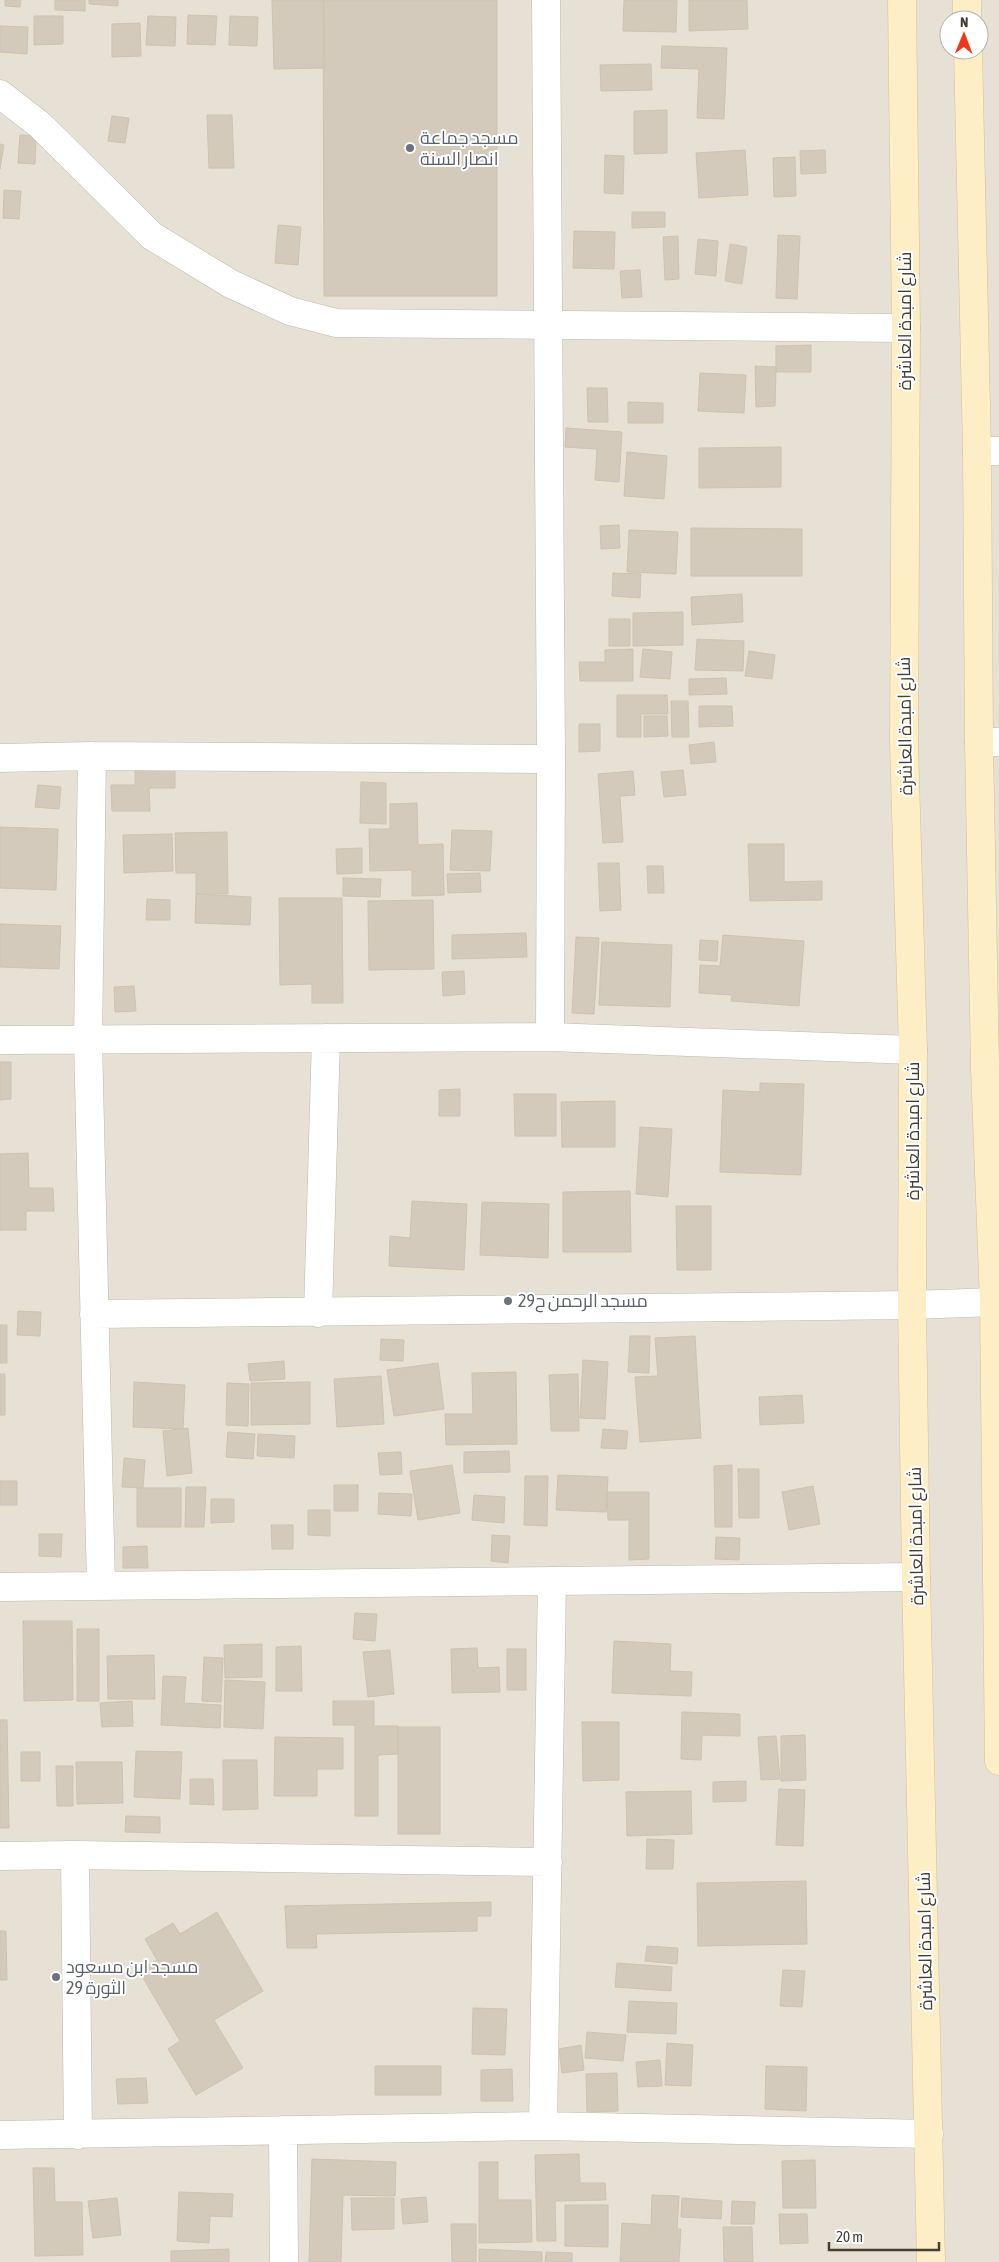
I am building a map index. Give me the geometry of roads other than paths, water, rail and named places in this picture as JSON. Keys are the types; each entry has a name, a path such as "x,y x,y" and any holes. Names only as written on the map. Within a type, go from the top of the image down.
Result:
{"main road":[{"name":"شارع امبدة العاشرة","path":"902,0 906,328 904,744 913,1050 912,1305 916,1577 931,2262"},
{"path":"968,60 988,451 999,1761"}],"street":[{"path":"546,0 551,759 550,1037"},
{"path":"0,94 40,125 152,236 231,284 290,311 336,323 549,323 906,328"},
{"path":"0,758 92,756 551,759"},
{"path":"92,756 88,1040 101,1586"},
{"path":"0,1040 550,1037 913,1050"},
{"path":"318,1313 326,1038"},
{"path":"94,1314 318,1313 912,1305 994,1302"},
{"path":"0,1586 916,1577"},
{"path":"543,2126 552,1581"},
{"path":"0,1856 75,1855 548,1862"},
{"path":"75,1855 78,2135"},
{"path":"0,2136 543,2126 929,2134"},
{"path":"283,2130 284,2262"}],"place":[{"name":"مسجد جماعة انصار السنة","path":"410,148"},
{"name":"مسجد الرحمن ح29","path":"508,1301"},
{"name":"مسجد ابن مسعود الثورة 29","path":"56,1977"}]}
